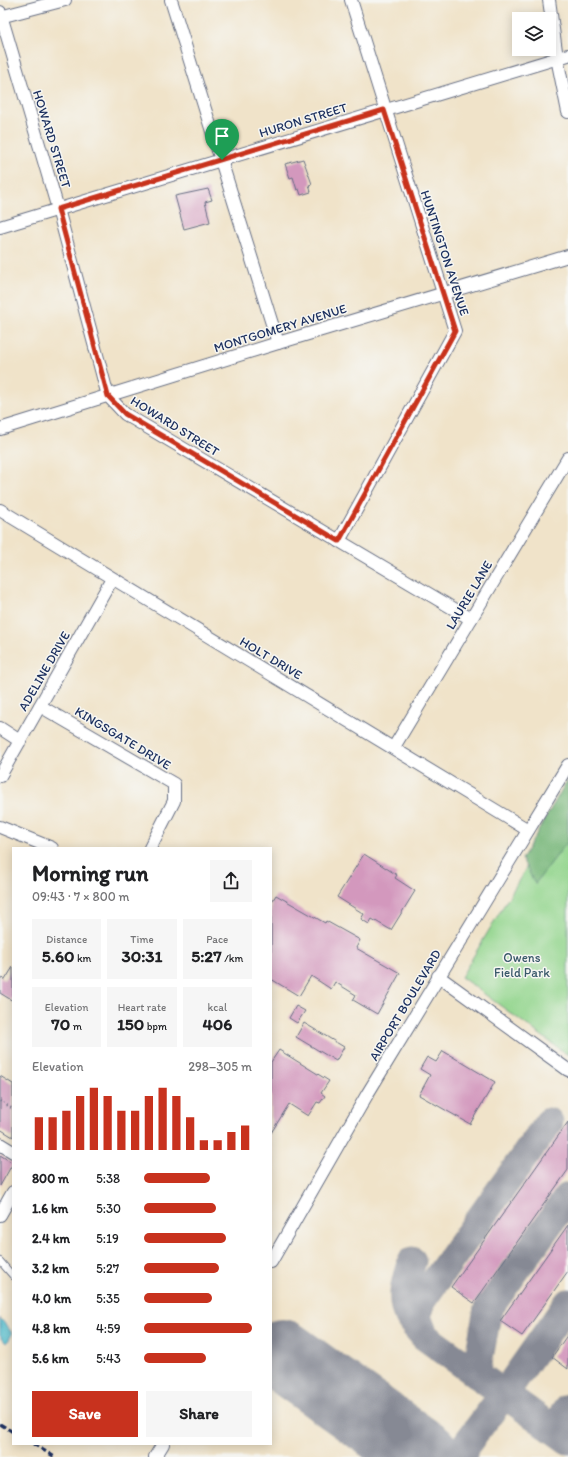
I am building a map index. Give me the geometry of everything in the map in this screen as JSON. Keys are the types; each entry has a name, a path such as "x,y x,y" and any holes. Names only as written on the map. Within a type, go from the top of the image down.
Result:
{"street":[{"path":"0,17 65,0"},
{"path":"171,0 278,343"},
{"name":"HUNTINGTON AVENUE","path":"339,541 455,331 350,0"},
{"path":"549,0 562,57 568,112"},
{"name":"HOWARD STREET","path":"0,12 0,17 58,209 108,396 125,414 471,619"},
{"name":"HURON STREET","path":"0,227 562,57"},
{"name":"MONTGOMERY AVENUE","path":"0,429 278,343 568,256"},
{"name":"LAURIE LANE","path":"394,747 568,458"},
{"name":"HOLT DRIVE","path":"0,510 112,579 394,747 528,830"},
{"name":"ADELINE DRIVE","path":"0,776 112,579"},
{"name":"KINGSGATE DRIVE","path":"40,706 174,784 174,802 151,847"},
{"path":"0,728 20,741"},
{"name":"AIRPORT BOULEVARD","path":"272,1260 368,1093 568,765"},
{"path":"0,827 50,847"},
{"path":"438,976 568,1070"},
{"path":"0,1144 12,1151"},
{"path":"0,1215 12,1194"},
{"path":"155,1457 162,1445"}],"lane":[{"path":"0,1261 12,1275"}],"path":[{"path":"0,1101 12,1108"}],"green space":[{"path":"568,779 568,841 535,884 522,859"},
{"name":"Owens Field Park","path":"568,798 568,1055 461,977"}],"water":[{"path":"0,1318 12,1334 6,1343 0,1336"}],"building":[{"path":"303,159 312,184 309,185 311,192 301,195 299,189 297,190 293,177 290,178 285,164"},
{"path":"208,189 212,200 205,202 210,222 184,229 175,196"},
{"path":"364,854 397,875 395,878 415,891 391,930 372,919 369,924 361,919 364,914 337,897"},
{"path":"276,895 325,923 326,921 360,940 356,948 400,973 377,1014 353,1000 356,995 335,982 331,989 311,976 299,996 272,980 272,901"},
{"path":"12,969 12,1000 0,993 0,977 5,980"},
{"path":"296,1006 305,1011 297,1023 289,1018"},
{"path":"304,1023 344,1047 336,1061 296,1037"},
{"path":"279,1050 329,1081 321,1093 325,1096 320,1103 317,1102 308,1116 289,1104 272,1131 272,1060"},
{"path":"443,1051 495,1082 470,1124 419,1095 430,1075 420,1069 427,1057 436,1062"},
{"path":"0,1076 12,1083 12,1136 0,1129"},
{"path":"568,1122 568,1170 474,1303 451,1287"},
{"path":"0,1155 12,1162 12,1165 0,1186"},
{"path":"568,1225 568,1271 522,1336 500,1321"},
{"path":"568,1334 568,1369 552,1357"}],"taxiway":[{"path":"424,1335 417,1317 421,1301 549,1122"},
{"path":"476,1374 488,1309 568,1197"},
{"path":"412,1261 404,1290 404,1305 410,1319 424,1336 568,1440"},
{"path":"462,1457 465,1446 504,1394 568,1303"},
{"path":"553,1429 568,1408"}],"runway":[{"path":"282,1355 425,1457"}],"railway":[{"path":"0,1424 12,1431"},
{"path":"35,1445 55,1457"}],"route":[{"path":"384,110 455,331 339,541 125,414 108,396 58,209 222,160 384,110"}]}
